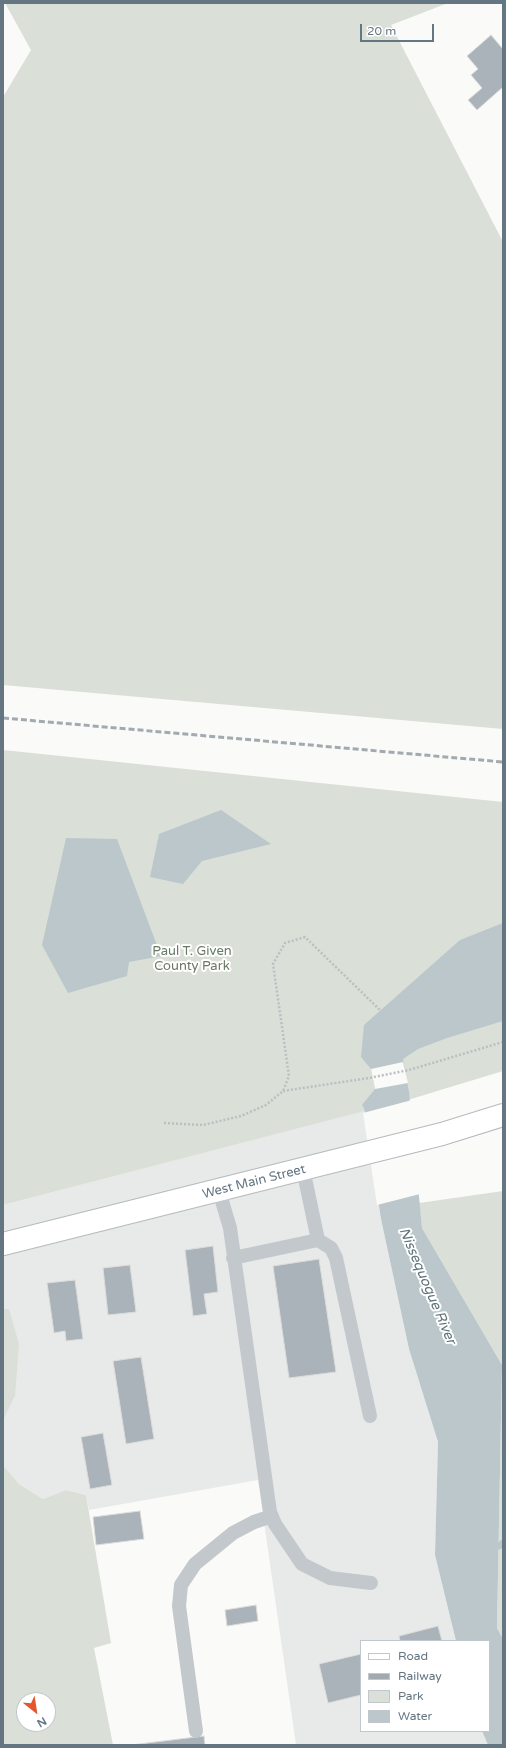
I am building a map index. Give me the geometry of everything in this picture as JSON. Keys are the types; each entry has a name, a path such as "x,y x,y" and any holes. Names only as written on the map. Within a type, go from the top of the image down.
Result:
{"main road":[{"name":"West Main Street","path":"3,1244 442,1134 503,1115"},
{"path":"442,1134 503,1127"}],"lane":[{"path":"303,1169 318,1240"},
{"path":"219,1191 230,1228 272,1516 275,1524 302,1564 330,1578 371,1582"},
{"path":"234,1258 318,1240 324,1242 331,1248 336,1258 370,1416"},
{"path":"196,1732 179,1606 180,1585 195,1564 233,1533 254,1522 272,1516"}],"path":[{"path":"164,1123 203,1126 241,1116 266,1105 283,1091 289,1076 273,964 285,944 305,937 381,1011"},
{"path":"283,1091 369,1078 408,1070 503,1042"}],"shaded area":[{"path":"364,1111 381,1219 409,1349 438,1442 435,1555 456,1640 360,1640 360,1732 482,1732 488,1745 296,1745 258,1480 89,1510 86,1495 66,1490 43,1499 19,1484 3,1465 3,1421 15,1396 9,1309 3,1309 3,1205"}],"green space":[{"path":"5,3 448,3 391,25 503,242 503,729 3,685 3,97 31,50"},
{"name":"Paul T. Given County Park","path":"3,750 503,802 503,1071 411,1099 3,1205"},
{"path":"503,1191 503,1639 497,1628 502,1365 422,1228 419,1203"},
{"path":"3,1309 9,1309 19,1344 15,1396 3,1421"},
{"path":"3,1465 19,1484 43,1499 66,1490 86,1495 111,1643 94,1648 113,1745 3,1745"}],"water":[{"path":"221,810 271,844 202,861 183,884 150,877 159,834"},
{"path":"66,838 117,839 161,956 129,962 127,976 68,993 42,945"},
{"name":"Nissequogue River","path":"503,923 503,1021 447,1038 418,1049 403,1059 409,1092 422,1228 502,1365 497,1628 503,1639 503,1745 488,1745 482,1732 490,1732 490,1640 456,1640 435,1555 438,1442 409,1349 381,1219 364,1108 362,1105 375,1089 371,1069 361,1057 364,1025 460,940"}],"pier":[{"path":"403,1062 408,1083 375,1089 371,1069"},
{"path":"412,1100 420,1194 377,1205 363,1113"}],"building":[{"path":"491,35 502,48 503,46 503,87 477,110 468,100 482,88 471,75 478,69 467,56"},
{"path":"213,1246 218,1292 204,1294 207,1314 193,1316 185,1250"},
{"path":"319,1259 336,1372 289,1378 273,1266"},
{"path":"130,1265 136,1312 108,1315 103,1268"},
{"path":"75,1280 83,1339 66,1341 65,1331 54,1333 47,1283"},
{"path":"141,1357 154,1439 126,1444 113,1361"},
{"path":"103,1433 112,1485 90,1489 81,1437"},
{"path":"140,1511 144,1539 96,1545 93,1517"},
{"path":"256,1605 258,1621 227,1626 225,1610"},
{"path":"438,1626 442,1640 400,1640 399,1636"},
{"path":"360,1654 360,1695 328,1703 319,1664"},
{"path":"204,1736 205,1745 131,1745"}],"waterway":[{"path":"490,1546 499,1546 503,1543"}],"railway":[{"path":"3,718 503,762"}]}
